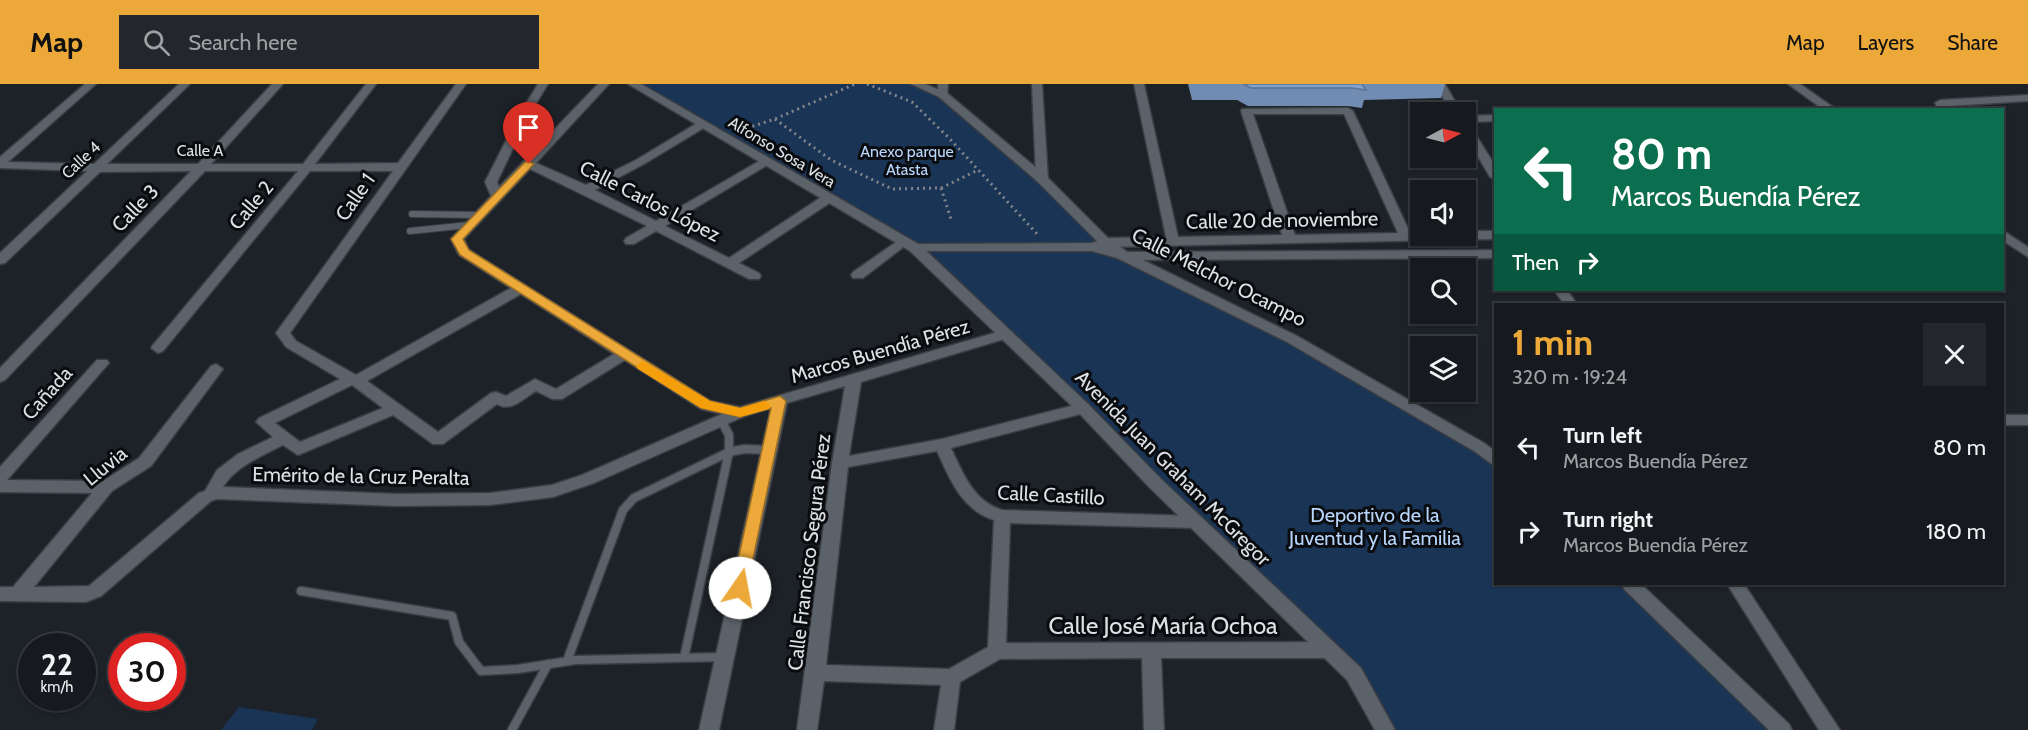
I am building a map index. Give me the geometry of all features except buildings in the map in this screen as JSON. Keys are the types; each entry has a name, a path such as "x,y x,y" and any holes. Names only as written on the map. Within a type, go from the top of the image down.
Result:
{"street":[{"path":"0,164 91,84"},
{"name":"Calle 4","path":"0,260 185,84"},
{"name":"Calle 3","path":"0,377 203,166 278,84"},
{"name":"Calle 2","path":"158,348 371,84"},
{"name":"Calle 1","path":"354,380 291,344 283,333 460,84"},
{"path":"497,197 491,182 515,132 543,84"},
{"name":"Marcos Buendía Pérez","path":"604,84 457,239 464,252 706,405 740,412 1006,334"},
{"name":"Alfonso Sosa Vera","path":"633,84 908,245"},
{"name":"Calle Melchor Ocampo","path":"916,84 943,90 1042,179 1099,244 1292,339 1479,447 1494,459"},
{"path":"1037,84 1042,179"},
{"path":"1139,84 1173,241"},
{"path":"1440,84 1450,102"},
{"path":"1794,84 1829,108"},
{"path":"1944,108 1940,103 2028,98"},
{"path":"1290,239 1246,111 1348,111 1406,237"},
{"path":"1476,119 1494,118"},
{"path":"586,190 640,162 703,124"},
{"path":"1476,144 1494,174"},
{"path":"630,241 765,162"},
{"name":"Calle A","path":"0,164 98,168 400,166"},
{"name":"Calle Carlos López","path":"529,164 586,190 654,227 754,276"},
{"path":"730,263 827,199"},
{"path":"1476,235 1494,235"},
{"path":"2004,236 2028,253"},
{"name":"Calle 20 de noviembre","path":"1099,244 1410,237"},
{"path":"858,275 908,245 1049,247 1099,244"},
{"name":"Avenida Juan Graham McGregor","path":"908,245 1083,408 1196,522 1354,674 1385,730"},
{"name":"Calle 20 de noviembre","path":"1124,256 1494,254"},
{"path":"394,409 297,449 264,422 354,380 521,288"},
{"path":"354,380 438,440 495,397 506,403 535,384 557,395 624,354"},
{"path":"0,359 20,358"},
{"name":"Cañada","path":"0,477 102,363"},
{"name":"Lluvia","path":"18,594 106,487 145,462 216,369"},
{"name":"Calle Francisco Segura Pérez","path":"807,730 816,673 840,463 854,379"},
{"path":"709,730 780,401"},
{"path":"840,463 942,445 1083,408"},
{"name":"Emérito de la Cruz Peralta","path":"211,494 397,500 490,499 553,491 588,479 740,412"},
{"path":"2004,420 2028,420"},
{"path":"0,594 86,595 94,591 211,494 223,474 244,458 283,439"},
{"name":"Calle Castillo","path":"942,445 963,489 986,513 1002,516 1196,522"},
{"path":"0,486 106,487"},
{"path":"816,673 951,676 997,651 1002,516"},
{"path":"1631,585 1782,730"},
{"path":"1736,585 1830,730"},
{"name":"Calle José María Ochoa","path":"997,651 1329,650"},
{"path":"1151,651 1154,730"},
{"path":"944,730 951,676"}],"lane":[{"path":"412,214 474,220"},
{"path":"410,231 474,220"},
{"path":"684,658 729,452 729,435 721,420"},
{"path":"567,661 623,510 634,498 729,452 744,449 770,450"},
{"path":"301,591 452,616 459,642 481,671 518,669 567,661 725,657"},
{"path":"512,730 548,664"}],"path":[{"path":"723,136 775,119 855,84"},
{"path":"867,84 912,102 1049,247"},
{"path":"775,119 831,160 892,189 941,188 978,170"},
{"path":"941,188 951,219"}],"green space":[{"name":"Deportivo de la Juventud y la Familia","path":"633,84 912,84 943,95 1105,242 1292,339 1494,461 1494,585 1625,585 1780,730 1385,730 1354,674 915,248"},
{"path":"239,707 318,719 312,730 221,730"}],"slow traffic":[{"path":"643,366 706,405 740,412 764,405"}],"route":[{"path":"529,164 457,239 464,252 706,405 740,412 780,401 740,588"}],"park label":[{"name":"Anexo parque Atasta","path":"907,160"}]}
